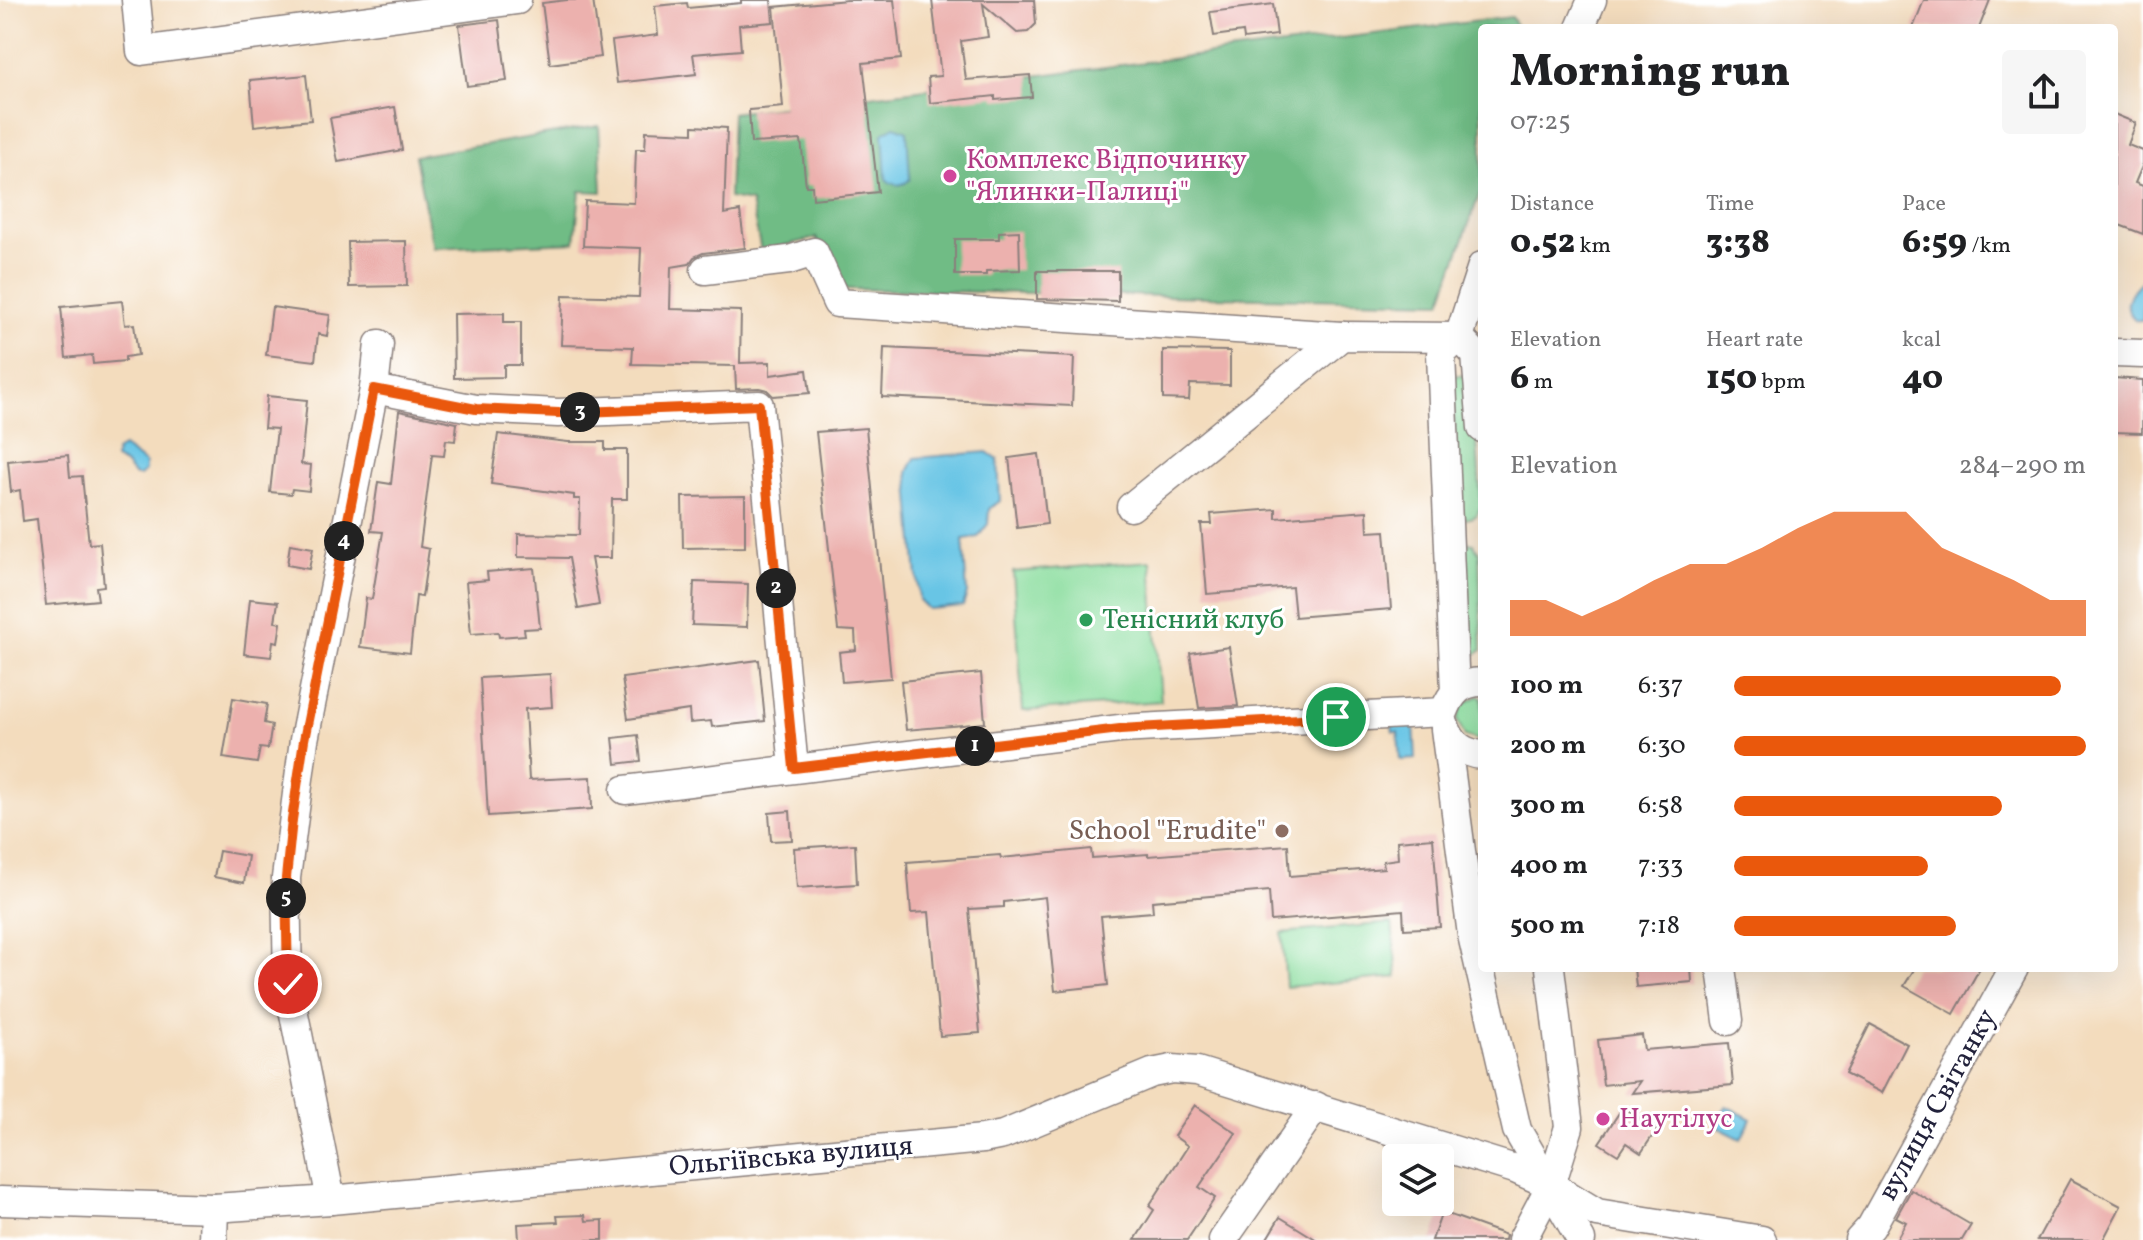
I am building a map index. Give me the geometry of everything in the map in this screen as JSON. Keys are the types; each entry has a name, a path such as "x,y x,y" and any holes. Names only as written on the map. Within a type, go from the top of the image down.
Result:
{"street":[{"path":"136,0 141,51 517,0"},
{"path":"1582,24 1592,0"},
{"path":"705,270 789,260 814,252 837,303 1342,336 1459,337 1476,355 1478,379"},
{"path":"1478,278 1459,337 1441,354 1463,714 1461,862 1478,963"},
{"path":"1131,507 1342,336"},
{"path":"331,1200 288,984 286,878 304,740 374,389 379,344"},
{"path":"2118,353 2143,354"},
{"path":"374,389 476,409 558,413 759,405 794,768"},
{"path":"625,790 1120,729 1463,714"},
{"path":"1480,972 1517,1130 1581,1240"},
{"path":"1522,1240 1551,1185 1569,1127 1550,972"},
{"path":"1722,972 1728,1021"},
{"name":"вулиця Світанку","path":"1859,1240 1871,1227 2012,972"},
{"name":"Ольгіївська вулиця","path":"0,1201 214,1208 331,1200 983,1139 1003,1135 1152,1073 1172,1069 1197,1071 1316,1106 1515,1169 1551,1185"},
{"path":"1223,1240 1316,1106"},
{"path":"1551,1185 1597,1213 1762,1240"},
{"path":"213,1240 214,1208"}],"green space":[{"path":"1511,17 1515,24 1478,24 1478,198 1441,302 846,289 816,238 761,251 751,202 729,198 732,113"},
{"path":"599,126 602,192 580,191 575,242 433,248 415,156"},
{"path":"1452,375 1473,376 1478,458 1478,512 1466,519 1459,515"},
{"path":"1460,544 1473,544 1478,551 1478,653 1469,659 1465,654"},
{"name":"Тенісний клуб","path":"1151,561 1161,701 1023,711 1013,572"},
{"path":"1478,696 1478,740 1465,736 1457,720 1463,704"},
{"path":"1392,923 1397,977 1286,987 1282,933"}],"water":[{"path":"895,126 907,131 910,179 898,185 886,179 883,133"},
{"path":"2143,280 2143,320 2136,320 2129,310 2129,299"},
{"path":"123,447 145,463 145,471 140,476 135,476 125,464 115,459 116,451"},
{"path":"987,452 998,460 1000,501 989,509 988,524 978,537 963,539 967,593 963,606 928,609 919,600 908,472 915,458"},
{"path":"1414,724 1416,759 1400,760 1398,732 1393,732 1392,725"},
{"path":"1726,1106 1751,1119 1741,1139 1715,1126"}],"building":[{"path":"593,0 601,57 550,64 542,3"},
{"path":"741,0 771,0 773,22 739,25 741,50 693,54 696,74 617,83 612,41 658,35 655,6 687,3 688,8 741,3"},
{"path":"847,0 894,0 901,59 863,63 878,192 813,199 812,186 806,186 801,140 751,143 749,110 783,107 774,7"},
{"path":"932,0 1034,0 1036,24 1028,32 1017,33 983,4 988,37 961,41 966,80 1030,75 1032,97 995,100 995,96 930,103 928,77 941,76"},
{"path":"1924,0 1990,0 1981,24 1915,24"},
{"path":"1273,4 1277,35 1244,39 1243,32 1214,36 1210,12"},
{"path":"499,20 507,81 467,86 459,25"},
{"path":"306,75 311,120 254,126 250,80"},
{"path":"395,107 402,150 338,162 330,118"},
{"path":"2118,116 2136,123 2128,145 2143,151 2143,164 2135,183 2143,186 2143,234 2118,225"},
{"path":"693,126 727,128 724,214 740,211 745,248 703,253 694,257 689,264 671,267 670,309 741,311 740,363 770,362 770,375 807,370 810,393 773,396 759,388 736,389 735,366 632,364 633,347 561,345 563,295 639,297 641,248 583,246 585,201 634,203 636,149 645,149 646,131 693,133"},
{"path":"1019,231 1020,270 955,275 955,239 999,239 999,232"},
{"path":"406,241 407,286 349,287 348,242"},
{"path":"1037,271 1118,271 1118,301 1037,299"},
{"path":"122,301 125,325 134,324 138,355 125,357 125,361 93,364 92,355 66,358 61,307"},
{"path":"272,307 330,315 327,336 318,334 315,361 266,355"},
{"path":"504,313 504,322 521,322 521,365 504,365 504,377 454,378 453,314"},
{"path":"884,348 1074,357 1072,406 882,397"},
{"path":"1163,350 1230,351 1230,385 1190,384 1189,400 1163,399"},
{"path":"2118,378 2143,380 2142,433 2118,432"},
{"path":"267,396 307,400 301,464 311,465 309,491 292,489 291,494 270,492 277,429 264,428"},
{"path":"399,411 457,423 455,441 446,440 444,456 432,455 420,547 429,549 422,597 416,596 410,653 360,647 366,598 372,599 383,532 371,531 378,482 391,484"},
{"path":"866,428 891,678 842,682 839,652 856,650 855,631 838,630 816,432"},
{"path":"498,434 568,442 605,442 605,450 627,450 627,499 612,499 611,558 591,558 599,605 578,609 569,558 518,557 518,534 579,535 580,499 574,499 574,495 491,484"},
{"path":"1039,454 1047,524 1017,528 1009,458"},
{"path":"68,455 70,477 82,476 89,544 100,543 104,586 96,587 98,600 46,605 37,519 23,521 20,490 11,492 8,461"},
{"path":"745,496 745,547 683,548 682,497"},
{"path":"1276,509 1276,518 1367,511 1368,532 1385,531 1391,609 1295,617 1292,587 1207,594 1201,524 1212,524 1211,514"},
{"path":"290,544 313,548 309,569 287,565"},
{"path":"534,568 540,628 524,629 525,635 499,637 498,632 471,634 466,582 488,580 487,572"},
{"path":"694,582 748,584 747,627 692,625"},
{"path":"250,599 278,602 275,622 281,623 278,642 273,641 271,657 244,654"},
{"path":"1229,647 1238,706 1199,708 1190,653"},
{"path":"759,660 765,721 712,727 711,721 690,723 689,710 628,719 622,678"},
{"path":"981,673 985,723 906,730 901,681"},
{"path":"550,674 552,707 525,709 529,780 591,777 592,809 488,816 480,678"},
{"path":"233,698 267,704 264,723 272,725 268,749 260,748 257,763 223,758"},
{"path":"638,735 641,761 616,764 613,738"},
{"path":"790,811 792,840 771,841 769,813"},
{"path":"1433,838 1440,927 1404,929 1403,910 1271,921 1269,891 1152,901 1153,912 1101,916 1108,985 1055,991 1045,897 1004,902 1004,907 969,909 980,1033 940,1036 929,912 911,913 907,862 1000,855 1001,858 1091,849 1092,858 1288,845 1290,876 1384,868 1383,861 1398,859 1397,841"},
{"path":"855,844 857,884 797,888 794,848"},
{"path":"219,851 248,856 244,883 214,877"},
{"path":"1634,972 1691,972 1692,982 1636,987"},
{"path":"1913,972 1978,972 1954,1014 1904,986"},
{"path":"1870,1024 1907,1044 1882,1093 1845,1074"},
{"path":"1642,1035 1644,1050 1729,1043 1733,1085 1632,1093 1640,1081 1603,1085 1598,1040"},
{"path":"1195,1105 1236,1133 1199,1187 1215,1198 1187,1240 1135,1240 1154,1210 1149,1206 1188,1146 1174,1136"},
{"path":"1623,1107 1657,1129 1641,1153 1626,1143 1618,1155 1599,1143"},
{"path":"2070,1179 2121,1206 2103,1240 2037,1240"},
{"path":"1911,1190 1971,1225 1962,1240 1896,1240 1906,1222 1896,1217"},
{"path":"585,1215 586,1221 603,1220 603,1240 519,1240 518,1224 558,1222 557,1216"},
{"path":"1441,1216 1453,1216 1506,1235 1505,1240 1432,1240"},
{"path":"1280,1217 1317,1240 1266,1240"}],"place":[{"name":"Комплекс Відпочинку \"Ялинки-Палиці\"","path":"950,176"},
{"name":"Тенісний клуб","path":"1086,620"},
{"name":"School \"Erudite\"","path":"1282,831"},
{"name":"Наутілус","path":"1603,1119"}],"route":[{"path":"288,984 286,878 292,820 304,740 374,389 476,409 558,413 759,405 794,768 1120,729 1336,717"}]}
